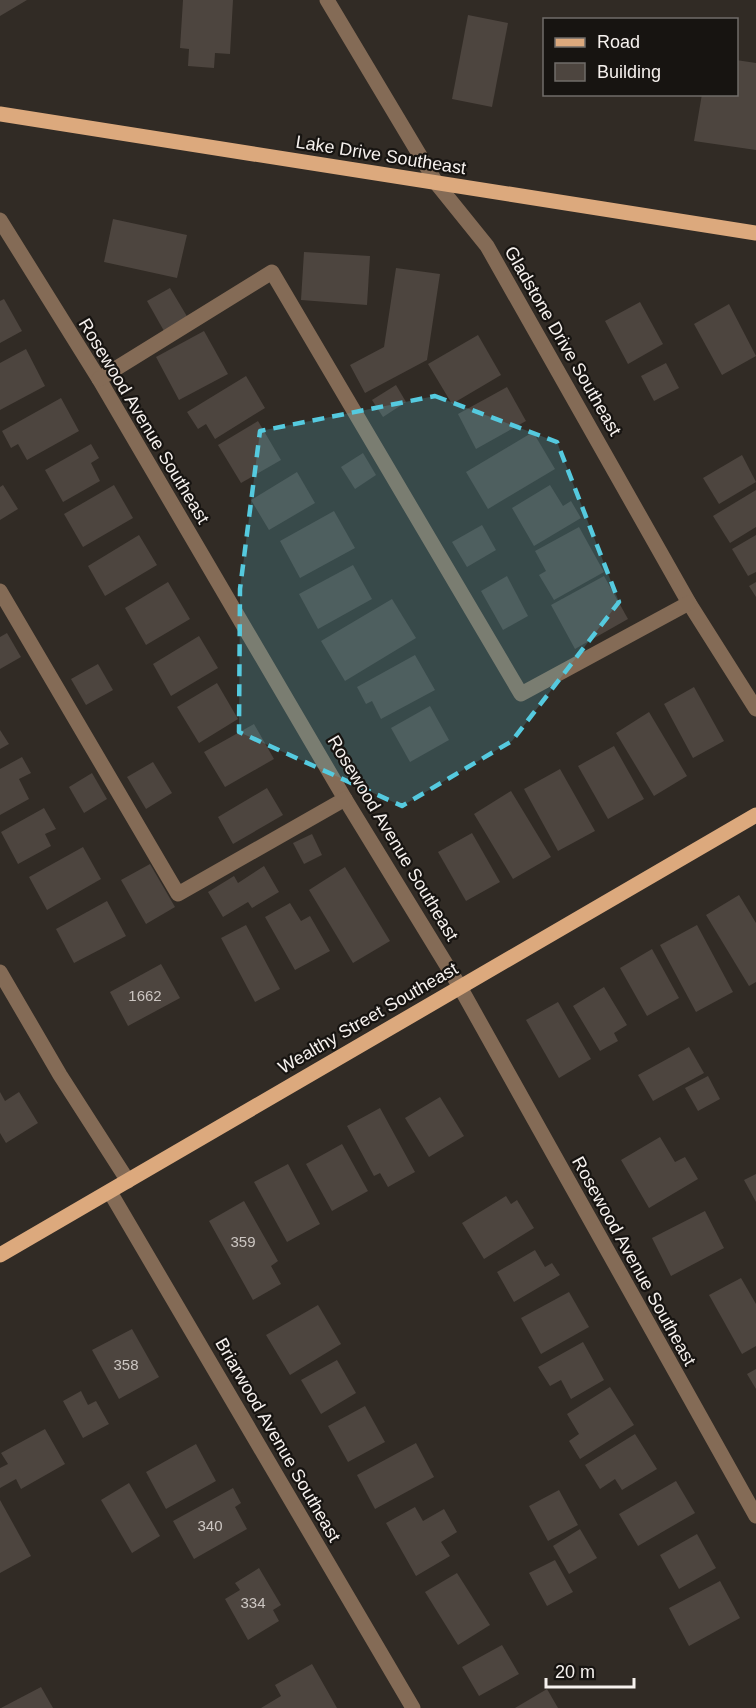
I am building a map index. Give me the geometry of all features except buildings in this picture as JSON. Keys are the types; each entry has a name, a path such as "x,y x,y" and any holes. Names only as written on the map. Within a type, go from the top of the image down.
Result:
{"main road":[{"name":"Lake Drive Southeast","path":"0,114 756,233"},
{"name":"Wealthy Street Southeast","path":"0,1255 756,815"}],"street":[{"name":"Gladstone Drive Southeast","path":"327,0 437,184 487,246 689,603 756,709"},
{"name":"Rosewood Avenue Southeast","path":"0,219 99,380 345,799 460,987 756,1516"},
{"path":"99,380 272,272 521,694 689,603"},
{"path":"0,591 178,894 345,799"},
{"path":"0,972 60,1075 128,1181"},
{"name":"Briarwood Avenue Southeast","path":"110,1192 413,1708"}],"highlighted area":[{"path":"435,396 557,442 619,602 512,741 402,806 239,732 240,589 260,431"}]}
